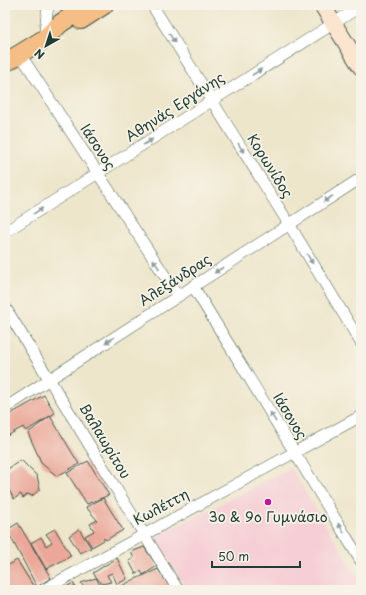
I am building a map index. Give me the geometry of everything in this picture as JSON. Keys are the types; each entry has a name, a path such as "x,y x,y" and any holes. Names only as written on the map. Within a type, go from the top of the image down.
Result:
{"main road":[{"path":"12,58 47,36 61,23 89,5"},
{"path":"47,36 66,30 104,5"}],"street":[{"path":"47,36 48,5"},
{"name":"Κορωνίδος","path":"152,5 289,224 361,343"},
{"path":"322,5 361,66"},
{"name":"Αθηνάς Εργάνης","path":"5,232 361,6"},
{"name":"Ιάσονος","path":"12,58 97,174 178,296"},
{"name":"Αλεξάνδρας","path":"5,408 361,178"},
{"name":"Ιάσονος","path":"193,286 361,561"},
{"name":"Βαλαωρίτου","path":"5,307 178,590"},
{"name":"Κωλέττη","path":"43,590 361,416"}],"shaded area":[{"name":"3ο & 9ο Γυμνάσιο","path":"291,468 361,583 361,590 187,590 155,537"}],"building":[{"path":"44,395 55,413 26,431 23,427 5,437 5,417"},
{"path":"50,416 79,464 57,476 42,464 28,433"},
{"path":"21,460 37,476 40,489 32,496 28,494 23,498 21,494 14,499 6,485 9,483 5,477 5,471"},
{"path":"88,461 109,495 87,504 67,473"},
{"path":"103,498 123,530 106,540 104,538 104,540 92,547 85,536 94,531 90,524 97,520 86,507"},
{"path":"18,523 51,578 37,587 7,530"},
{"path":"55,529 71,556 46,569 31,543 41,537 46,546 52,542 46,534"},
{"path":"79,529 91,548 80,553 69,536"},
{"path":"144,547 157,566 143,575 141,571 136,574 129,561 134,558 131,552"},
{"path":"117,558 127,579 117,584 112,573 107,575 111,582 102,584 93,573"},
{"path":"17,560 35,589 5,590 5,567"},
{"path":"158,569 171,589 114,590 131,581"},
{"path":"96,578 103,590 86,590 81,583"},
{"path":"73,583 77,590 61,590"}],"place":[{"name":"3ο & 9ο Γυμνάσιο","path":"268,502"}]}
